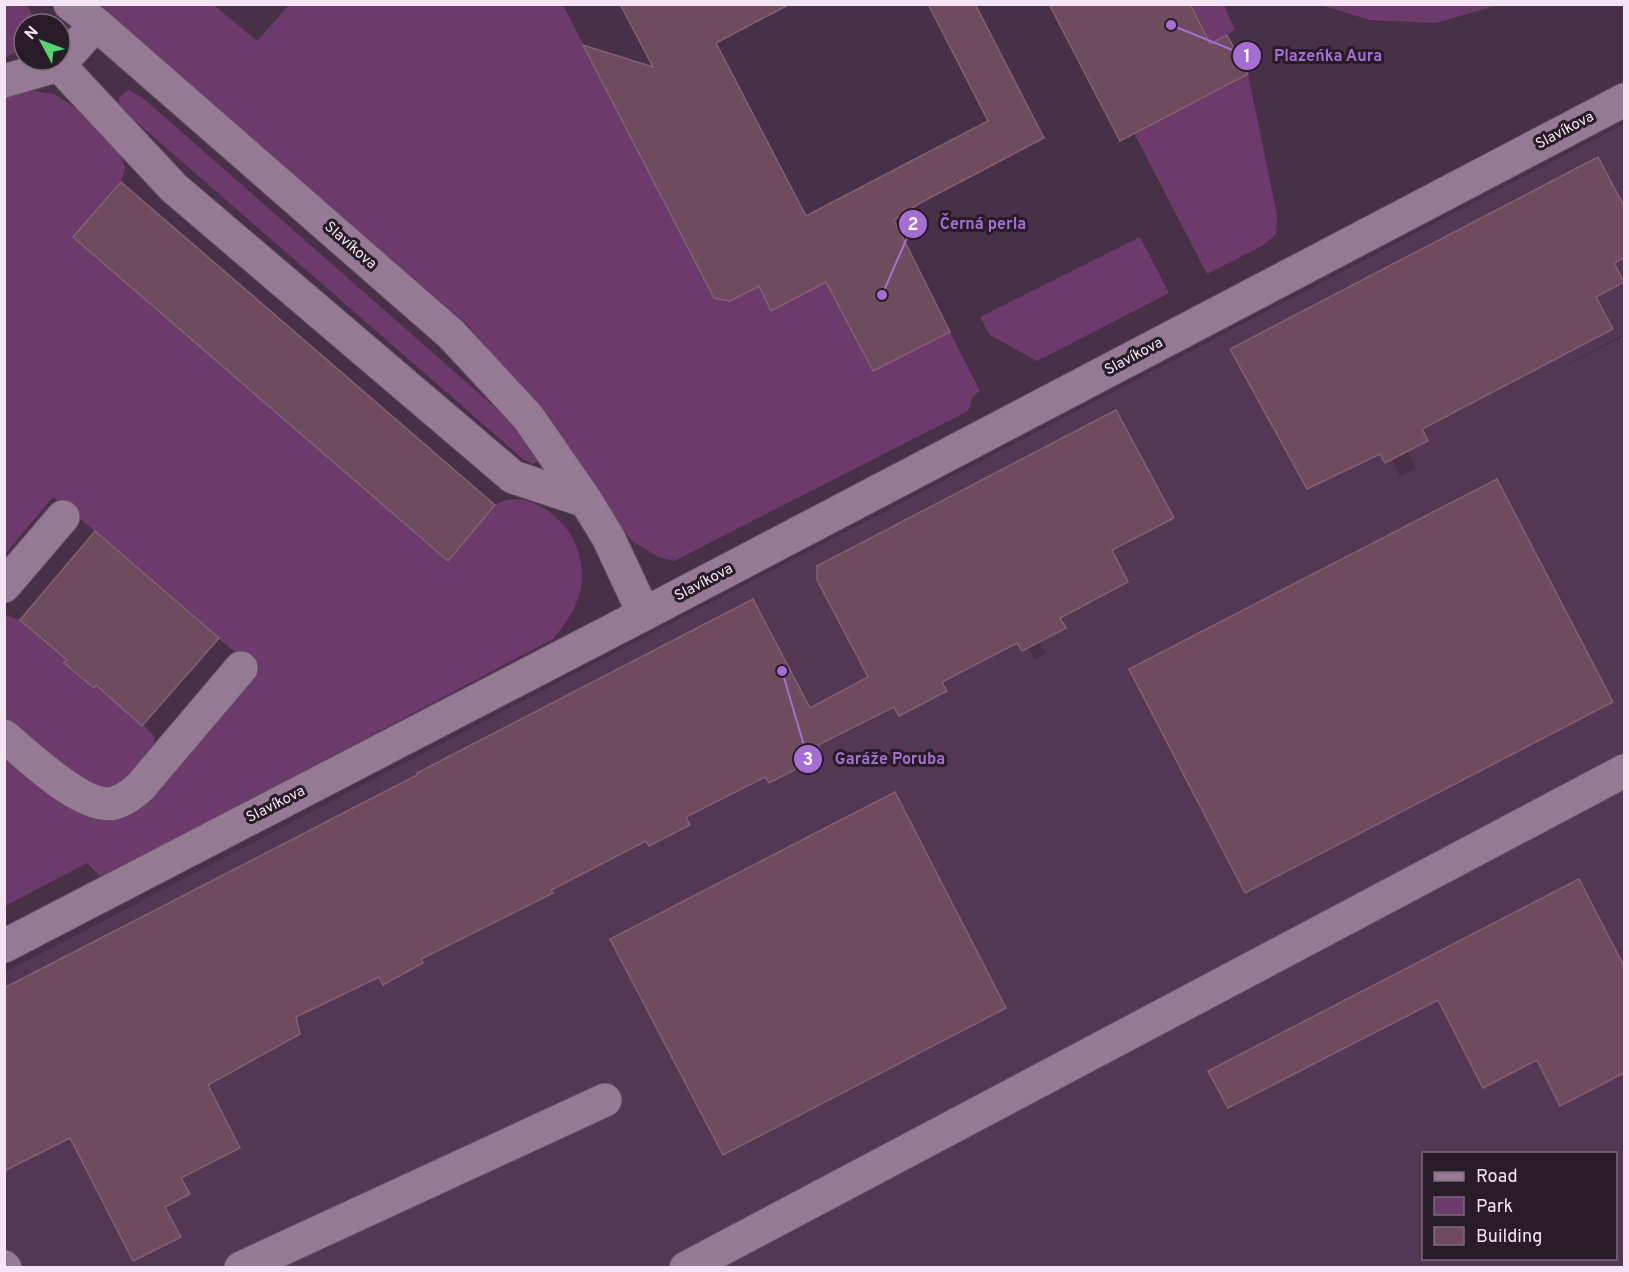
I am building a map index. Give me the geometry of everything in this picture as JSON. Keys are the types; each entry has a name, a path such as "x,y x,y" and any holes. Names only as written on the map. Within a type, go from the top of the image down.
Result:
{"street":[{"name":"Slavíkova","path":"70,4 96,24 451,334 528,417 586,501 608,537 644,614"},
{"path":"72,51 96,24"},
{"path":"4,81 35,72"},
{"path":"66,72 174,188 513,477 586,501"},
{"name":"Slavíkova","path":"4,946 644,614 1624,100"},
{"path":"4,586 63,517"},
{"path":"4,736 58,781 89,801 112,804 130,797 141,786 241,668"},
{"path":"686,1268 1624,771"},
{"path":"241,1268 605,1100"}],"shaded area":[{"path":"1624,124 1624,334 1544,377 1624,336 1624,1267 5,1267 4,973","holes":["1408,452 1416,468 1400,476 1392,459","1039,642 1046,654 1035,659 1028,648"]}],"green space":[{"path":"5,4 26,5 31,12 12,12 12,54 5,57"},
{"path":"95,5 214,5 257,41 289,5 563,5 714,298 730,301 759,286 771,310 814,257 872,371 950,332 980,391 973,396 968,411 674,561 659,557 633,542 468,325"},
{"path":"1190,5 1224,5 1235,30 1210,44"},
{"path":"1321,5 1498,5 1436,23 1370,20"},
{"path":"1248,74 1277,215 1276,234 1262,246 1207,274 1134,133"},
{"path":"26,90 54,94 86,115 118,147 125,168 121,182 495,505 506,500 518,499 529,501 551,513 560,521 574,541 582,568 582,577 573,611 553,639 102,878 87,863 5,906 5,752 40,783 145,801 258,671 218,638 143,725 154,736 154,750 130,778 107,787 95,788 4,720 5,615 20,620 95,531 53,497 5,554 4,97"},
{"path":"128,90 143,98 515,425 538,457 537,462 533,464 523,459 124,111 119,104 119,97"},
{"path":"1140,237 1169,293 1037,361 990,335 980,317"}],"building":[{"path":"620,4 790,4 716,43 806,216 988,121 928,4 975,4 1044,138 920,203 894,220 950,332 873,371 826,282 771,311 759,286 730,301 714,298 583,45 653,67"},
{"path":"1049,4 1190,4 1210,44 1227,35 1248,74 1120,141"},
{"path":"1598,157 1624,206 1624,258 1614,263 1624,282 1596,297 1613,329 1422,429 1428,441 1385,463 1380,454 1307,489 1230,349"},
{"path":"121,182 495,505 448,561 73,237"},
{"path":"1116,410 1174,518 1112,550 1128,582 1060,618 1066,628 1022,651 1017,643 942,682 947,691 899,716 894,707 818,745 823,755 769,783 765,777 686,817 690,825 649,846 646,841 551,890 553,893 421,959 423,963 383,985 379,977 296,1017 300,1034 208,1085 240,1148 181,1178 190,1194 165,1207 181,1237 133,1261 70,1138 4,1171 4,988 753,599 810,708 868,677 817,580 817,566"},
{"path":"1497,479 1613,702 1245,893 1129,669"},
{"path":"95,531 219,638 142,726 96,685 94,688 64,663 67,660 20,620"},
{"path":"895,792 1006,1008 723,1155 610,939"},
{"path":"1579,879 1624,966 1624,1073 1560,1106 1537,1060 1483,1088 1438,1000 1228,1108 1208,1071"}],"place":[{"name":"Plazeńka Aura","path":"1171,25"},
{"name":"Černá perla","path":"882,295"},
{"name":"Garáže Poruba","path":"782,671"}]}
